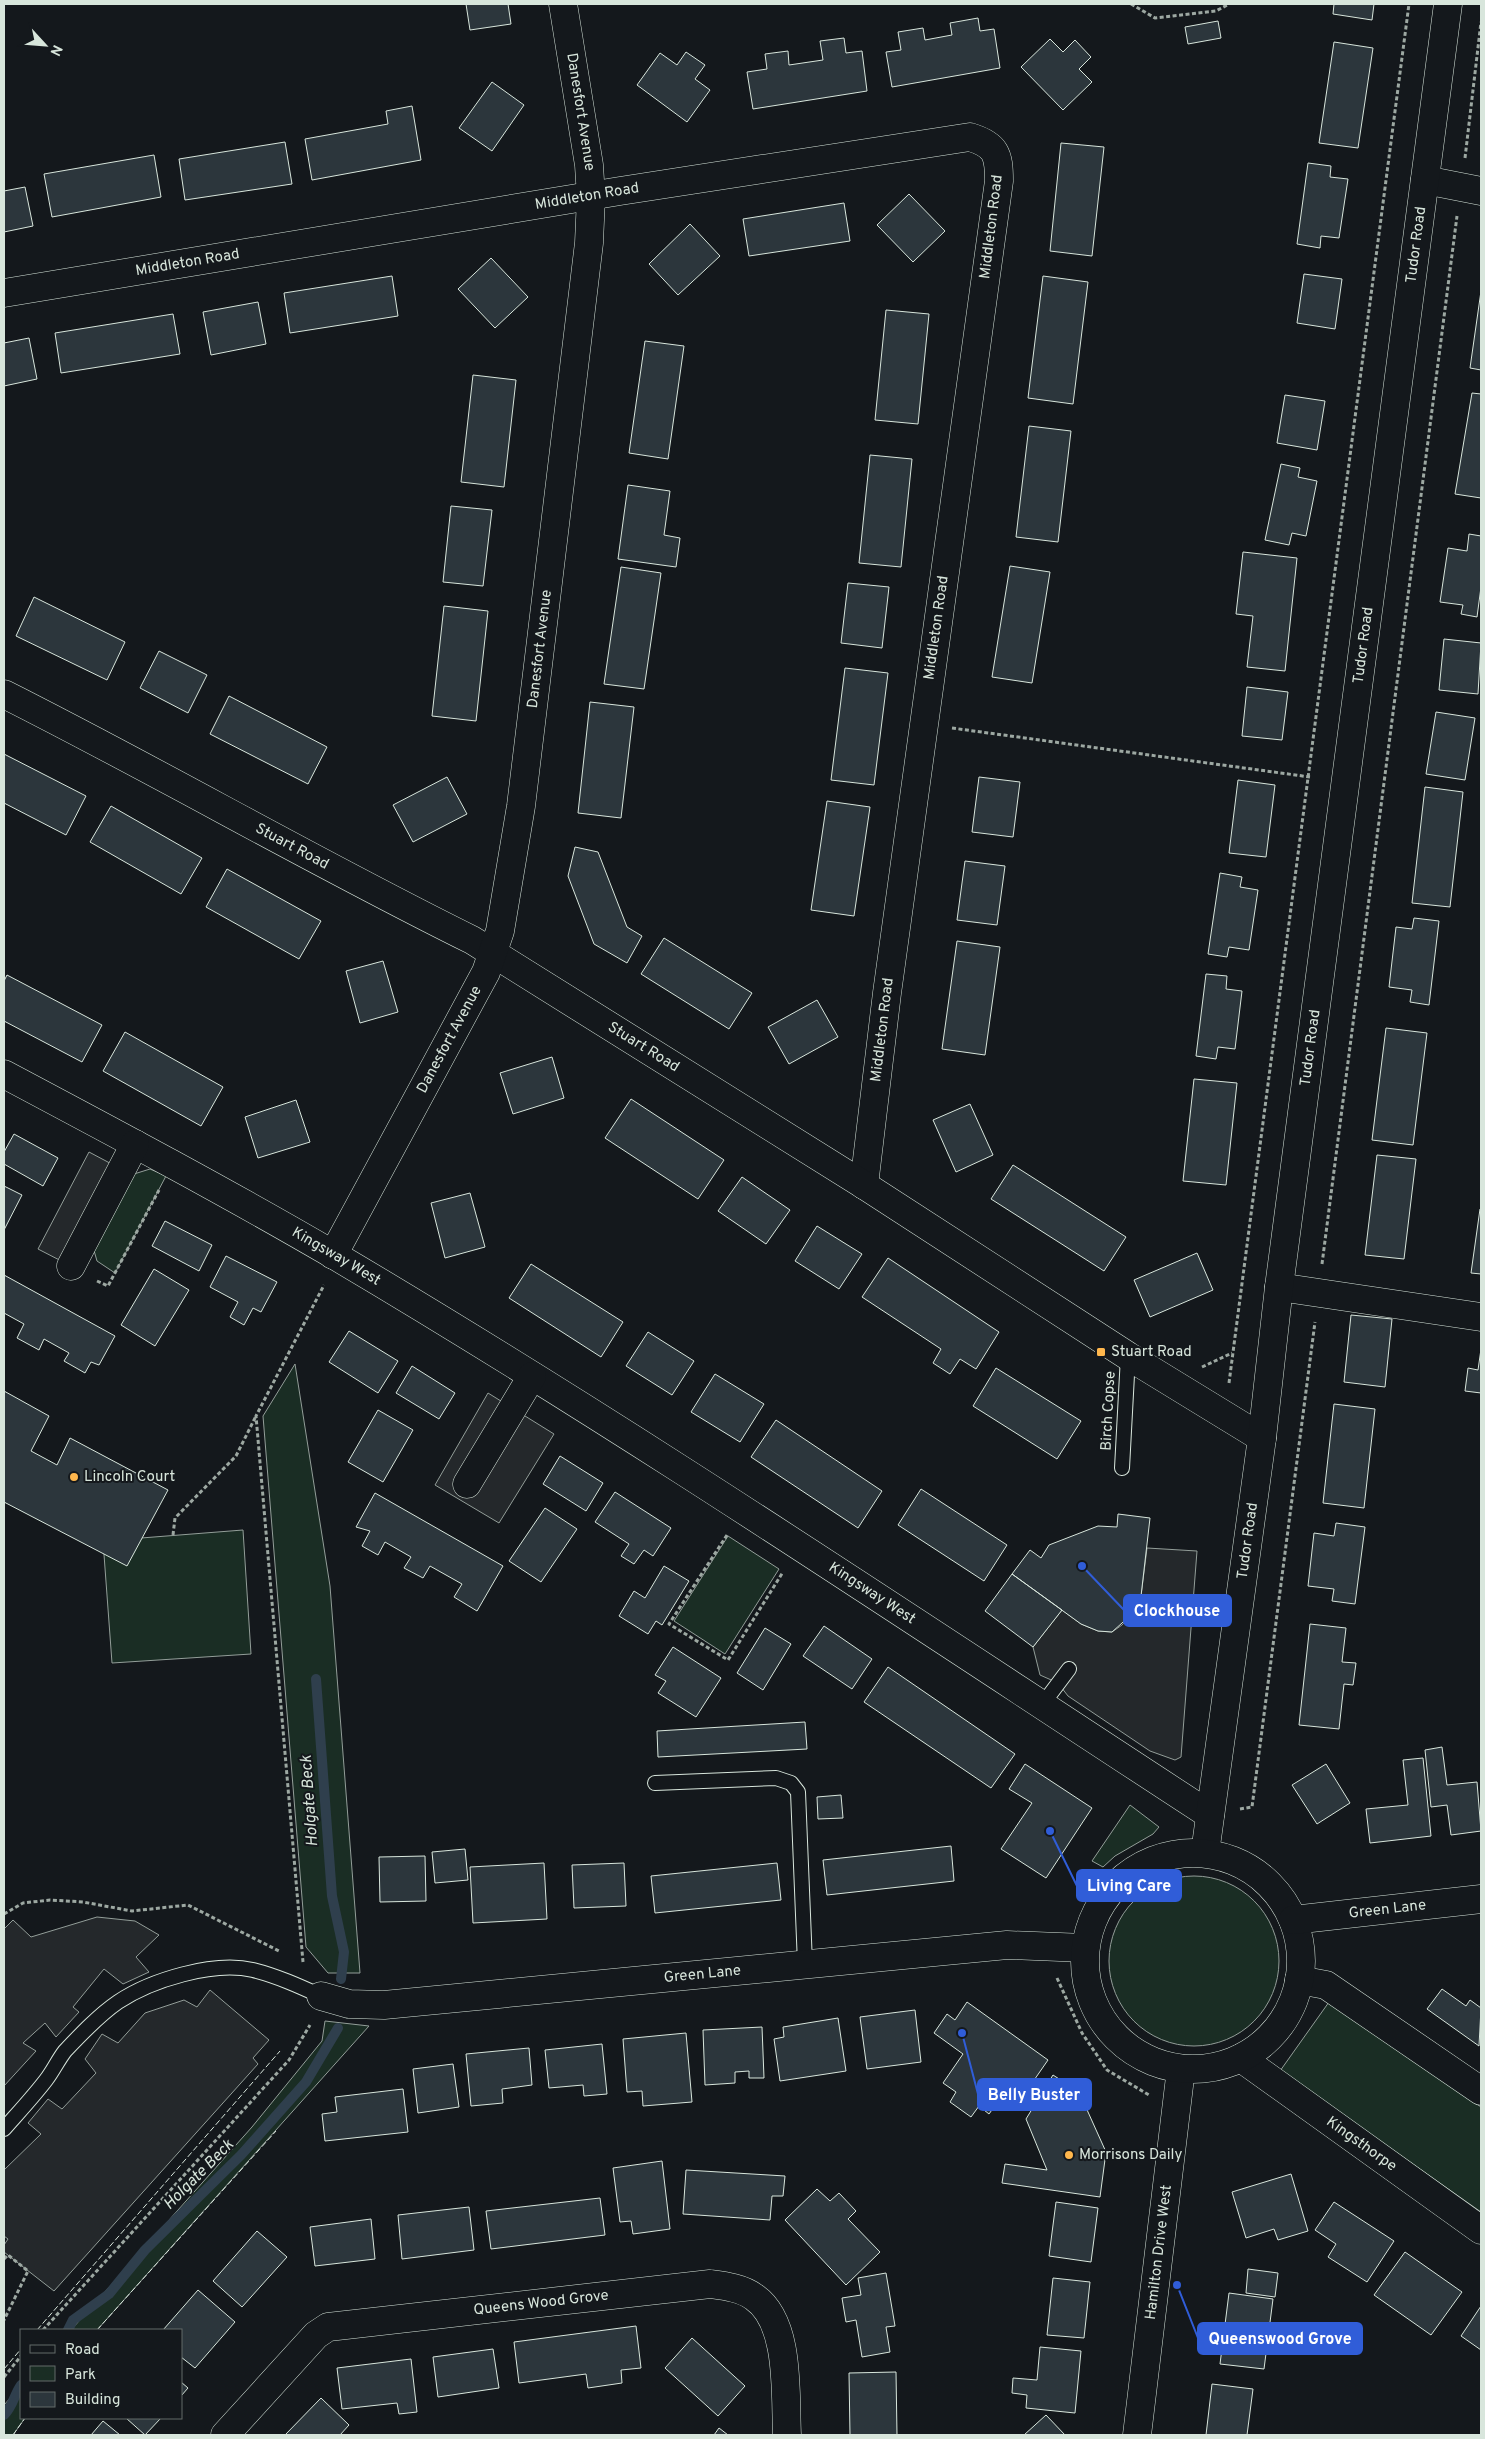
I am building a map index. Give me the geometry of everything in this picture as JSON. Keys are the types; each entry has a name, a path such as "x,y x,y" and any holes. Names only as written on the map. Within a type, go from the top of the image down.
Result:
{"street":[{"name":"Danesfort Avenue","path":"336,1256 486,972 504,912 520,806 573,383 591,197 589,165 563,4"},
{"name":"Tudor Road","path":"1205,1854 1262,1438 1279,1287 1448,4"},
{"name":"Middleton Road","path":"4,293 620,191 970,137 987,142 999,158 999,181 887,993 864,1185"},
{"path":"1425,180 1471,189"},
{"name":"Stuart Road","path":"4,694 99,742 412,911 472,940 864,1185 1128,1356 1262,1438"},
{"name":"Kingsway West","path":"4,1074 135,1144 336,1256 532,1376 955,1646 1210,1815"},
{"path":"71,1266 135,1144"},
{"path":"1279,1287 1481,1317"},
{"path":"467,1484 532,1376"},
{"path":"1173,1854 1205,1854 1233,1860 1258,1875 1278,1895 1293,1920 1300,1944 1301,1970 1295,1997 1282,2022 1264,2042 1241,2058 1212,2068 1181,2069 1146,2059 1117,2038 1096,2009 1085,1975 1085,1948 1098,1909 1117,1884 1143,1865 1173,1854"},
{"name":"Green Lane","path":"1293,1920 1481,1899"},
{"name":"Green Lane","path":"320,1996 349,2004 384,2005 1007,1945 1085,1948"},
{"path":"1299,1980 1326,1985 1481,2091"},
{"name":"Kingsthorpe","path":"1241,2058 1481,2230"},
{"name":"Hamilton Drive West","path":"1137,2435 1181,2069"},
{"name":"Queens Wood Grove","path":"225,2435 316,2335 328,2327 710,2284 732,2287 754,2297 770,2312 778,2330 782,2350 787,2435"}],"lane":[{"name":"Birch Copse","path":"1122,1468 1128,1356"},
{"path":"1192,1615 1237,1618"},
{"path":"1042,1705 1069,1669"},
{"path":"655,1783 776,1778 791,1783 798,1792 806,1964"},
{"path":"4,2129 46,2080 64,2052 91,2024 118,2002 155,1983 184,1974 217,1969 251,1970 290,1982 320,1996"}],"path":[{"path":"1131,4 1155,18 1216,11 1230,4"},
{"path":"1228,1391 1310,777 1409,4"},
{"path":"1210,1815 1252,1807 1318,1293 1471,189 1481,22"},
{"path":"924,724 1346,782"},
{"path":"71,1266 108,1286 173,1165"},
{"path":"173,1535 175,1518 236,1456 336,1256"},
{"path":"1196,1370 1233,1353"},
{"path":"256,1416 304,1963 295,1959"},
{"path":"743,1510 669,1624 728,1660 799,1546"},
{"path":"4,1914 23,1903 50,1900 83,1902 132,1911 188,1905 286,1954"},
{"path":"1050,1947 1052,1965 1082,2033 1107,2070 1152,2096"},
{"path":"44,2329 289,2060 310,2026 320,1996"},
{"path":"4,2259 8,2255 28,2271 4,2320"},
{"path":"4,2377 20,2357"}],"green space":[{"path":"150,1169 166,1176 115,1273 97,1261 93,1247 134,1174"},
{"path":"295,1364 330,1586 360,1973 328,1973 306,1947 263,1416"},
{"path":"243,1530 251,1654 112,1663 103,1541"},
{"path":"728,1536 779,1569 725,1654 674,1621"},
{"path":"1130,1805 1159,1827 1153,1834 1115,1856 1103,1867 1092,1861"},
{"path":"1194,1876 1219,1880 1234,1886 1248,1895 1260,1907 1269,1921 1275,1936 1279,1961 1275,1986 1269,2001 1260,2015 1248,2027 1234,2036 1219,2042 1194,2046 1169,2042 1154,2036 1140,2027 1128,2015 1119,2001 1113,1986 1109,1961 1113,1936 1119,1921 1128,1907 1140,1895 1154,1886 1169,1880"},
{"path":"1329,2002 1481,2107 1481,2212 1280,2071"},
{"path":"325,2021 369,2026 98,2329 72,2329 252,2127 322,2041"},
{"path":"20,2387 20,2419 24,2419 13,2435 4,2435 4,2405"}],"shaded area":[{"path":"89,1152 121,1169 71,1266 38,1249"},
{"path":"488,1393 554,1434 499,1523 435,1485"},
{"path":"1147,1548 1197,1551 1181,1757 1175,1760 1150,1751 1068,1696 1058,1683 1040,1675 1033,1647 1062,1610 1081,1624 1098,1631 1112,1632 1122,1625 1132,1614 1141,1596"},
{"path":"97,1917 135,1921 159,1935 136,1957 149,1972 123,1984 104,1969 73,2007 79,2012 56,2037 45,2023 23,2043 36,2051 4,2086 4,1929 13,1920 31,1937"},
{"path":"210,1990 269,2040 253,2058 258,2064 54,2291 4,2252 4,2245 8,2239 4,2236 4,2170 41,2134 28,2123 48,2099 62,2109 96,2073 85,2059 102,2034 118,2043 145,2013 184,2000 197,2007"}],"building":[{"path":"466,4 508,4 511,24 470,30"},
{"path":"1334,4 1374,4 1372,20 1333,14"},
{"path":"978,18 980,31 994,29 1000,68 892,87 886,52 901,50 898,32 923,28 925,40 952,35 950,23"},
{"path":"1218,21 1221,38 1188,44 1185,27"},
{"path":"844,38 846,53 862,51 867,91 753,109 747,72 767,69 765,54 788,51 789,65 823,60 820,41"},
{"path":"1050,39 1063,52 1075,40 1091,57 1079,69 1092,82 1063,110 1021,67"},
{"path":"1334,42 1373,48 1358,148 1319,143"},
{"path":"686,52 705,65 695,79 710,90 687,122 637,85 660,53 677,65"},
{"path":"492,82 524,105 492,151 459,128"},
{"path":"412,106 421,160 312,180 305,139 388,124 386,111"},
{"path":"285,142 292,184 185,200 179,159"},
{"path":"1061,143 1104,147 1092,256 1050,251"},
{"path":"154,155 161,197 52,217 44,174"},
{"path":"1308,163 1331,166 1330,177 1348,179 1339,238 1321,236 1320,248 1297,244"},
{"path":"25,187 33,226 4,232 4,191"},
{"path":"909,194 945,231 913,262 877,225"},
{"path":"844,203 850,241 749,256 743,219"},
{"path":"690,224 720,256 678,295 649,264"},
{"path":"491,258 528,297 495,328 458,289"},
{"path":"1304,274 1342,279 1335,329 1297,323"},
{"path":"392,276 398,316 290,333 284,293"},
{"path":"1043,276 1088,282 1073,404 1028,398"},
{"path":"1481,291 1481,370 1470,368"},
{"path":"258,302 266,344 211,355 203,312"},
{"path":"886,310 929,314 918,424 875,420"},
{"path":"173,314 180,354 61,373 55,333"},
{"path":"29,338 37,379 4,386 4,343"},
{"path":"645,341 684,346 668,459 629,453"},
{"path":"473,375 516,380 504,487 461,482"},
{"path":"1472,393 1481,394 1481,498 1455,494"},
{"path":"1285,395 1325,401 1317,450 1277,443"},
{"path":"1029,426 1071,431 1058,542 1016,537"},
{"path":"870,455 912,459 901,567 859,563"},
{"path":"1281,464 1300,468 1298,477 1317,481 1306,536 1292,533 1289,545 1265,540"},
{"path":"628,485 670,491 664,535 680,538 676,567 618,559"},
{"path":"451,506 492,510 483,586 443,582"},
{"path":"1469,534 1481,536 1481,587 1477,617 1461,614 1463,605 1440,602 1448,548 1467,551"},
{"path":"1243,552 1297,558 1285,671 1247,667 1253,616 1236,614"},
{"path":"1010,566 1050,572 1032,683 992,677"},
{"path":"621,567 661,573 644,689 604,684"},
{"path":"848,583 889,587 882,648 841,643"},
{"path":"34,597 125,642 107,680 16,636"},
{"path":"444,606 488,611 476,721 432,716"},
{"path":"1444,639 1481,643 1478,694 1439,690"},
{"path":"159,651 207,675 188,713 140,688"},
{"path":"845,668 888,673 874,785 831,780"},
{"path":"1247,687 1288,692 1282,740 1242,736"},
{"path":"229,696 327,747 308,784 210,734"},
{"path":"590,702 634,707 621,818 578,813"},
{"path":"1436,712 1475,718 1465,780 1426,774"},
{"path":"4,754 86,796 66,835 4,803"},
{"path":"447,777 467,814 413,842 393,805"},
{"path":"979,777 1020,782 1013,837 972,832"},
{"path":"1238,780 1275,785 1266,857 1229,853"},
{"path":"1425,787 1463,792 1450,907 1412,903"},
{"path":"827,801 870,807 854,916 811,910"},
{"path":"111,806 202,858 181,894 90,842"},
{"path":"575,847 598,852 627,927 642,936 627,963 594,944 568,876"},
{"path":"965,861 1005,866 997,925 957,920"},
{"path":"227,869 321,921 299,959 206,907"},
{"path":"1220,873 1242,877 1240,887 1258,890 1249,950 1229,947 1227,957 1208,954"},
{"path":"1414,918 1439,921 1429,1005 1410,1002 1412,990 1389,987 1396,927 1412,929"},
{"path":"664,938 752,993 729,1029 641,974"},
{"path":"957,941 1000,947 985,1055 942,1049"},
{"path":"383,961 398,1012 360,1023 346,971"},
{"path":"1206,974 1227,976 1226,989 1242,991 1235,1049 1218,1047 1216,1059 1196,1056"},
{"path":"7,975 102,1025 82,1062 4,1021 4,981"},
{"path":"817,1000 838,1037 789,1064 768,1027"},
{"path":"1386,1028 1427,1033 1413,1145 1372,1140"},
{"path":"125,1032 223,1087 201,1126 103,1071"},
{"path":"552,1057 564,1098 513,1114 500,1073"},
{"path":"1194,1079 1237,1083 1226,1185 1183,1181"},
{"path":"631,1099 724,1160 698,1199 605,1138"},
{"path":"296,1100 310,1142 258,1158 245,1117"},
{"path":"970,1104 993,1155 956,1172 933,1120"},
{"path":"14,1134 58,1158 43,1186 4,1164 4,1152"},
{"path":"1377,1155 1416,1159 1404,1259 1365,1255"},
{"path":"1013,1165 1126,1237 1104,1271 991,1199"},
{"path":"742,1177 790,1210 766,1244 718,1211"},
{"path":"4,1186 22,1195 4,1230"},
{"path":"470,1193 485,1247 445,1258 431,1203"},
{"path":"1481,1209 1481,1274 1471,1273"},
{"path":"165,1221 212,1245 199,1271 152,1246"},
{"path":"817,1226 862,1254 839,1289 795,1261"},
{"path":"1197,1253 1213,1290 1150,1317 1134,1280"},
{"path":"226,1256 277,1282 261,1312 253,1308 244,1325 230,1317 238,1302 210,1287"},
{"path":"888,1258 999,1332 976,1369 960,1359 950,1374 933,1363 941,1349 862,1297"},
{"path":"531,1264 623,1322 601,1357 509,1298"},
{"path":"154,1269 189,1290 155,1346 121,1325"},
{"path":"4,1275 115,1336 99,1365 91,1362 85,1373 64,1361 69,1353 44,1339 39,1350 17,1338 24,1324 4,1313"},
{"path":"1351,1315 1392,1319 1385,1387 1344,1382"},
{"path":"349,1331 398,1361 378,1393 329,1362"},
{"path":"648,1332 694,1361 672,1395 626,1366"},
{"path":"1481,1349 1481,1393 1465,1391 1468,1368 1478,1370"},
{"path":"412,1366 455,1393 439,1419 396,1393"},
{"path":"996,1368 1081,1421 1057,1459 973,1406"},
{"path":"715,1374 764,1404 740,1442 691,1412"},
{"name":"Lincoln Court","path":"4,1391 49,1416 31,1451 57,1465 70,1438 168,1490 127,1566 4,1502"},
{"path":"1334,1404 1375,1409 1364,1508 1323,1503"},
{"path":"378,1410 413,1430 383,1482 348,1462"},
{"path":"776,1420 882,1491 858,1528 751,1457"},
{"path":"560,1456 603,1483 586,1511 543,1484"},
{"path":"921,1489 1007,1545 984,1581 898,1525"},
{"path":"615,1492 671,1528 653,1556 644,1550 634,1564 621,1556 629,1544 595,1522"},
{"path":"375,1493 503,1566 477,1611 454,1597 462,1584 430,1566 423,1578 404,1568 411,1557 385,1542 378,1555 362,1546 370,1531 356,1527"},
{"path":"545,1508 577,1529 541,1582 509,1561"},
{"path":"1118,1514 1150,1518 1141,1596 1132,1614 1112,1632 1098,1631 1081,1624 1012,1574 1030,1550 1041,1558 1049,1545 1098,1526 1117,1527"},
{"path":"1336,1523 1365,1527 1355,1604 1332,1601 1334,1589 1308,1586 1314,1533 1334,1536"},
{"path":"664,1566 689,1581 662,1625 656,1621 648,1634 619,1616 634,1591 645,1598"},
{"path":"1012,1574 1062,1610 1033,1647 985,1611"},
{"path":"1310,1624 1346,1628 1342,1662 1356,1663 1353,1685 1344,1684 1339,1729 1299,1725"},
{"path":"824,1626 872,1659 852,1689 803,1656"},
{"path":"765,1628 791,1644 763,1690 737,1673"},
{"path":"673,1647 721,1678 696,1717 658,1693 666,1681 655,1675"},
{"path":"888,1667 1015,1754 991,1788 864,1702"},
{"path":"805,1722 807,1749 658,1757 657,1731"},
{"path":"1442,1747 1447,1785 1477,1782 1481,1831 1451,1835 1447,1805 1431,1807 1425,1750"},
{"path":"1423,1758 1431,1836 1370,1843 1366,1809 1408,1805 1403,1760"},
{"path":"1025,1764 1092,1808 1046,1878 1001,1849 1032,1803 1009,1789"},
{"path":"1326,1764 1350,1803 1317,1824 1292,1785"},
{"path":"841,1795 843,1818 818,1819 817,1797"},
{"path":"951,1846 954,1881 827,1895 823,1860"},
{"path":"465,1849 468,1880 435,1883 432,1852"},
{"path":"425,1856 426,1901 380,1902 379,1857"},
{"path":"544,1863 547,1919 473,1923 470,1867"},
{"path":"624,1863 626,1906 574,1908 572,1865"},
{"path":"777,1863 781,1900 655,1913 651,1876"},
{"path":"1442,1989 1466,2006 1470,2000 1481,2008 1479,2046 1427,2009"},
{"path":"967,2002 1048,2060 1021,2099 1007,2089 989,2114 979,2106 971,2117 950,2102 956,2092 943,2083 963,2054 934,2033 947,2014 955,2020"},
{"path":"915,2010 921,2062 867,2069 860,2017"},
{"path":"838,2018 846,2071 780,2081 774,2039 784,2037 783,2027"},
{"path":"762,2027 764,2078 749,2078 749,2071 735,2072 735,2083 705,2085 703,2030"},
{"path":"686,2033 692,2102 643,2106 642,2091 627,2092 623,2039"},
{"path":"602,2044 607,2094 584,2096 583,2085 549,2088 545,2050"},
{"path":"529,2048 532,2085 502,2089 503,2103 471,2106 466,2054"},
{"path":"453,2064 459,2107 418,2113 413,2069"},
{"path":"1053,2075 1079,2092 1106,2152 1100,2197 1002,2183 1005,2164 1047,2170 1026,2119"},
{"path":"403,2089 408,2132 325,2141 322,2114 337,2112 335,2097"},
{"path":"662,2161 670,2229 633,2234 631,2221 620,2222 613,2168"},
{"path":"686,2170 785,2176 783,2196 772,2196 770,2220 683,2214"},
{"path":"1291,2174 1308,2231 1278,2240 1274,2229 1246,2238 1232,2192"},
{"path":"817,2189 830,2201 839,2193 856,2211 848,2219 880,2252 846,2285 785,2220"},
{"path":"600,2198 605,2235 491,2249 486,2211"},
{"path":"1056,2202 1098,2208 1091,2262 1049,2256"},
{"path":"1334,2202 1394,2241 1367,2282 1328,2257 1336,2244 1315,2230"},
{"path":"469,2207 474,2250 402,2259 398,2215"},
{"path":"371,2219 375,2259 315,2266 310,2227"},
{"path":"257,2231 287,2257 242,2307 213,2281"},
{"path":"1405,2252 1462,2292 1431,2335 1374,2295"},
{"path":"1248,2269 1278,2273 1275,2297 1246,2293"},
{"path":"886,2273 895,2326 886,2327 890,2352 862,2357 856,2320 846,2322 842,2298 861,2295 858,2278"},
{"path":"1053,2278 1090,2282 1084,2338 1047,2335"},
{"path":"198,2290 235,2322 195,2368 182,2358 182,2329 164,2329"},
{"path":"1229,2293 1273,2299 1264,2369 1220,2364"},
{"path":"1481,2306 1481,2350 1461,2336"},
{"path":"636,2326 641,2368 621,2370 622,2383 588,2388 586,2374 519,2383 514,2342"},
{"path":"692,2338 745,2386 718,2416 665,2368"},
{"path":"1040,2347 1081,2351 1075,2413 1026,2408 1027,2395 1012,2393 1013,2378 1037,2380"},
{"path":"493,2349 499,2388 438,2397 433,2357"},
{"path":"411,2359 417,2412 399,2414 397,2403 342,2409 337,2368"},
{"path":"896,2372 897,2435 850,2435 849,2373"},
{"path":"182,2383 188,2388 182,2395"},
{"path":"1212,2384 1253,2389 1247,2435 1206,2435"},
{"path":"321,2398 349,2425 340,2435 285,2435"},
{"path":"1046,2415 1065,2435 1024,2435"},
{"path":"127,2419 160,2419 145,2435"},
{"path":"103,2421 120,2435 91,2435"},
{"path":"719,2428 728,2435 714,2435"}],"waterway":[{"name":"Holgate Beck","path":"316,1679 332,1896 344,1952 341,1979"},
{"name":"Holgate Beck","path":"68,2329 73,2320 109,2294 145,2250 241,2155 306,2082 338,2028"},
{"name":"Holgate Beck","path":"4,2415 20,2387"}],"fence":[{"path":"38,2329 280,2051"},
{"path":"98,2329 276,2131"},
{"path":"4,2369 20,2350"},
{"path":"13,2435 24,2419"}],"place":[{"name":"Stuart Road","path":"1101,1352"},
{"name":"Lincoln Court","path":"74,1477"},
{"name":"Clockhouse","path":"1082,1566"},
{"name":"Living Care","path":"1050,1831"},
{"name":"Belly Buster","path":"962,2033"},
{"name":"Morrisons Daily","path":"1069,2155"},
{"name":"Queenswood Grove","path":"1177,2285"}]}
